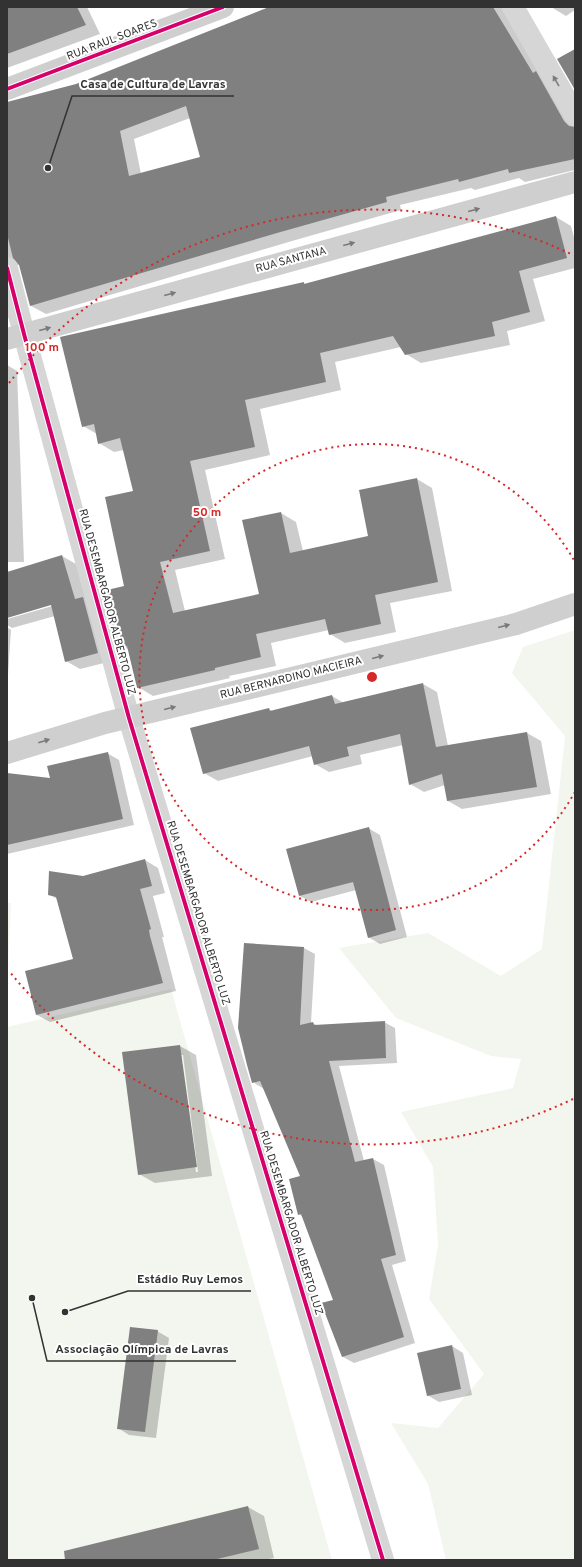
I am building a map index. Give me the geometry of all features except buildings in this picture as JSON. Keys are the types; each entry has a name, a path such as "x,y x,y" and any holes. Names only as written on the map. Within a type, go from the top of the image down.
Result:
{"main road":[{"name":"RUA RAUL SOARES","path":"7,89 223,7"},
{"name":"RUA SANTANA","path":"15,337 575,182"},
{"name":"RUA BERNARDINO MACIEIRA","path":"7,752 105,723 516,624 575,604"}],"street":[{"path":"513,7 575,115"},
{"name":"RUA DESEMBARGADOR ALBERTO LUZ","path":"7,268 15,337 383,1560"}],"shaded area":[{"path":"575,630 575,1560 446,1560 428,1484 391,1423 438,1428 484,1374 429,1299 438,1245 433,1167 401,1112 513,1088 521,1059 491,1056 396,1018 339,948 428,933 501,976 542,949 565,736 512,673 523,647"},
{"path":"7,903 11,903 7,985"},
{"path":"171,989 332,1560 7,1560 7,1027"}],"cycle path":[{"path":"7,89 223,7"},
{"path":"7,268 129,718 383,1560"}],"place":[{"name":"Casa de Cultura de Lavras","path":"48,168"},
{"name":"Associação Olímpica de Lavras","path":"32,1298"},
{"name":"Estádio Ruy Lemos","path":"65,1312"}]}
